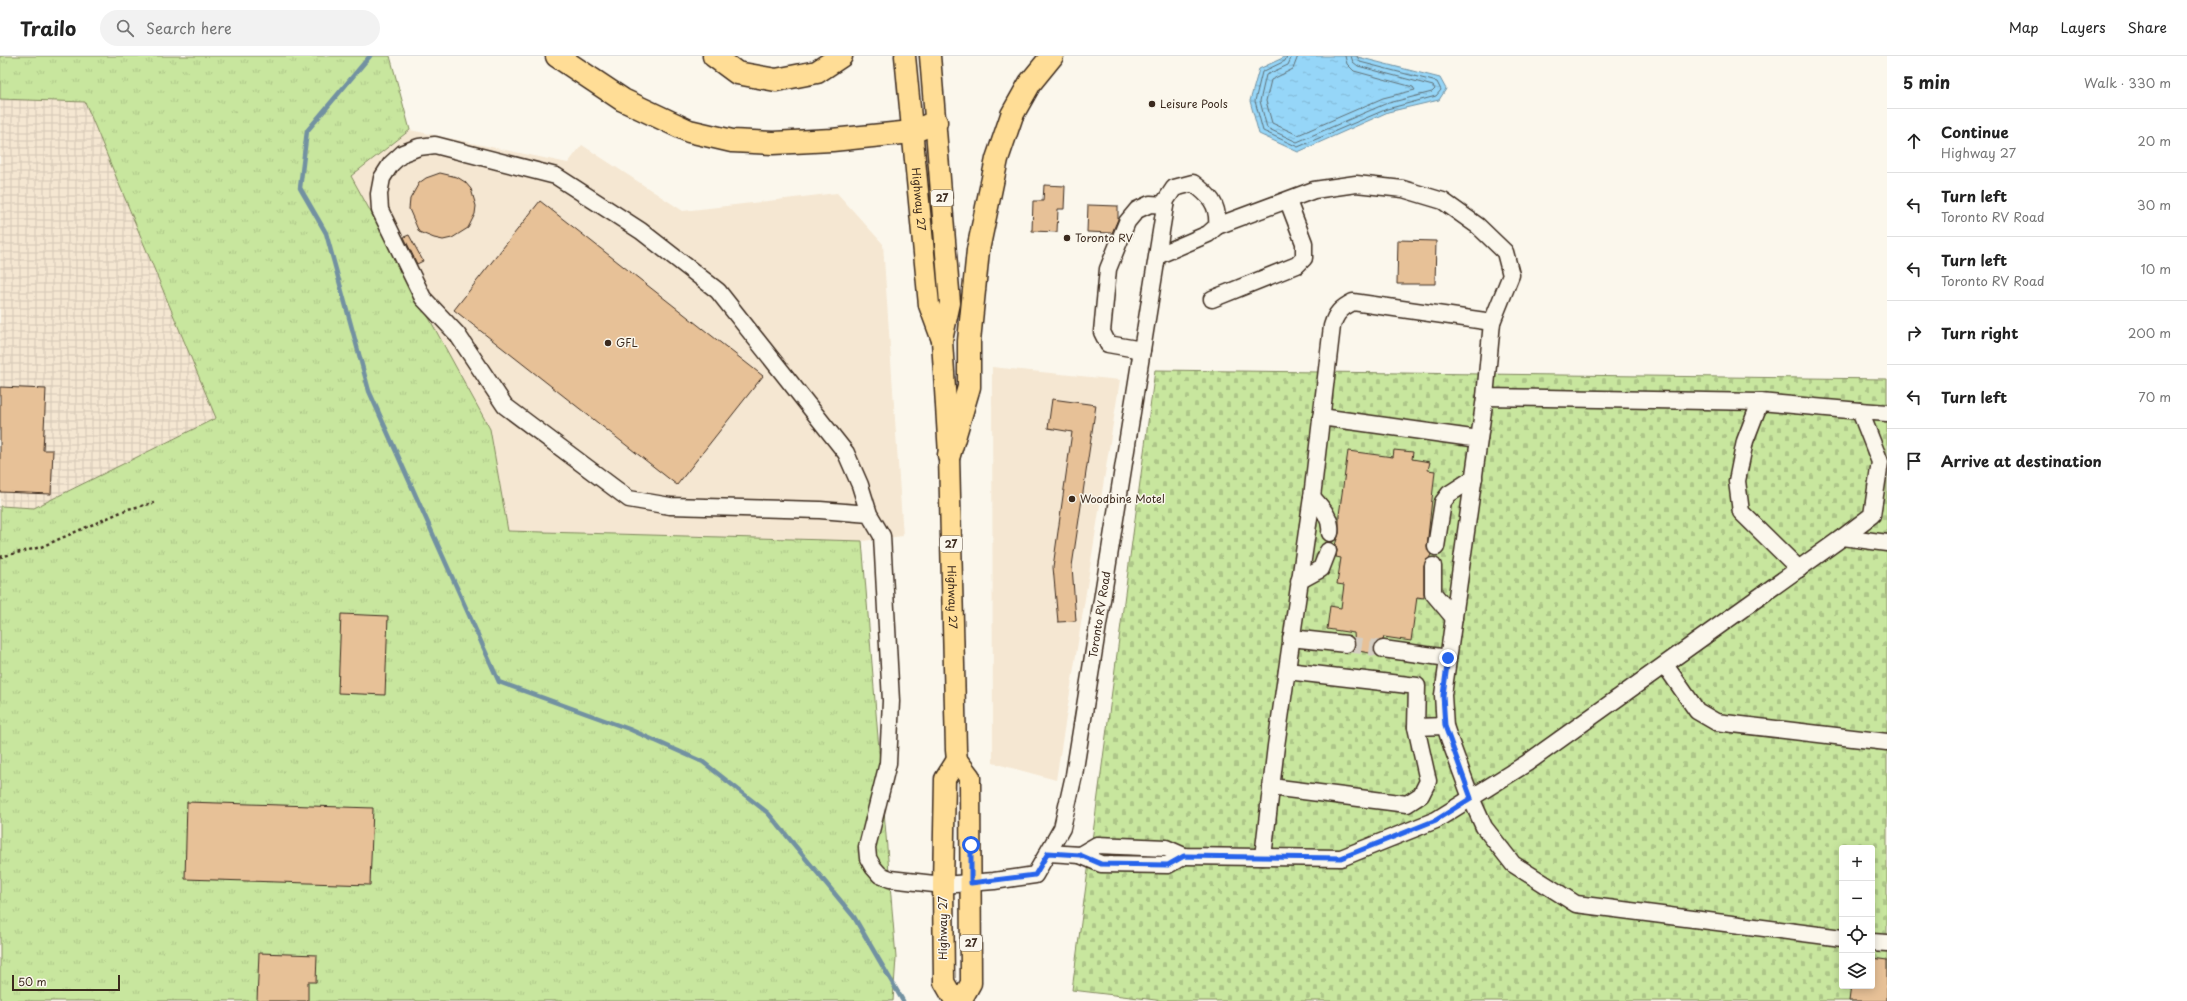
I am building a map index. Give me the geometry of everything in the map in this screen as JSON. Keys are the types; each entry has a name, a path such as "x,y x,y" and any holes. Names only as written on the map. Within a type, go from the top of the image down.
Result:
{"highway":[{"path":"557,56 623,100 689,130 732,141 773,143 912,132 936,122"},
{"path":"714,56 737,73 776,80 817,72 841,56"},
{"path":"949,455 969,387 969,341 978,250 997,159 1012,115 1030,83 1052,56"}],"main road":[{"name":"Highway 27","path":"905,56 929,305 942,340"},
{"name":"Highway 27","path":"930,56 950,303 942,340 949,455 957,760 945,779 943,885 944,982 955,1001"},
{"name":"27","path":"957,760 970,777 971,982 960,1001"}],"lane":[{"name":"Toronto RV Road","path":"869,514 820,510 670,506 629,499 505,406 457,334 423,298 380,210 378,194 382,178 391,164 403,153 419,147 435,145 556,176 641,231 718,291 846,453 860,485 869,514 882,536 892,701 888,763 867,847 868,858 880,875 890,879 943,885 1035,875 1062,828 1074,775 1165,205 1166,200 1174,188 1193,183 1210,196 1218,216 1217,226"},
{"path":"1158,256 1208,234 1217,226 1288,201 1314,190 1356,184 1403,189 1443,201 1478,226 1505,252 1511,275 1492,322 1485,397 1443,695 1445,726 1471,798 1484,827 1513,864 1576,904 1839,938"},
{"path":"1212,299 1297,265 1304,258 1304,243 1288,201"},
{"path":"1142,350 1108,344 1102,332 1108,269 1126,222 1137,210 1150,204 1165,205"},
{"path":"1263,857 1291,638 1312,497 1332,326 1335,315 1341,308 1353,302 1492,322"},
{"path":"1485,397 1760,402 1887,412"},
{"path":"1760,402 1745,441 1737,481 1741,512 1799,569"},
{"path":"1048,853 1080,855 1098,845 1166,848 1184,856 1341,858 1436,820 1527,763 1799,569 1872,515 1880,462 1860,411"},
{"path":"1321,417 1479,439"},
{"path":"1436,547 1443,502 1449,494 1474,478"},
{"path":"1312,497 1326,513 1331,526 1330,533"},
{"path":"1843,537 1887,543"},
{"path":"1299,582 1321,570 1328,551"},
{"path":"1433,566 1433,593 1454,618"},
{"path":"1291,638 1346,644"},
{"path":"1383,649 1448,658"},
{"path":"1665,665 1697,711 1716,722 1887,742"},
{"path":"1271,787 1407,804 1421,795 1428,781 1416,727 1417,686 1287,671"},
{"path":"1416,727 1445,726"},
{"path":"1875,942 1887,943"}],"path":[{"path":"0,557 41,547 128,509 154,504"}],"shaded area":[{"path":"0,99 85,102 217,418 34,508 0,506"},
{"path":"410,130 568,163 582,145 683,211 837,193 883,244 903,536 862,541 508,531 490,429 351,176"},
{"path":"992,367 1120,380 1056,780 993,763"}],"green space":[{"path":"0,56 390,56 410,130 351,176 490,429 508,531 862,541 896,958 893,1001 0,1001 0,506 34,508 216,418 85,102 0,99"},
{"path":"1155,370 1887,379 1887,1001 1164,1001 1072,990"}],"water":[{"path":"1287,56 1354,56 1440,78 1446,89 1439,100 1388,112 1298,152 1259,134 1250,101 1259,69"}],"building":[{"path":"440,173 457,177 465,182 471,189 476,206 475,214 468,228 452,238 443,240 419,232 409,209 410,199 419,183 426,178"},
{"path":"1044,185 1065,186 1064,209 1058,209 1057,232 1032,231 1033,201 1043,201"},
{"name":"GFL","path":"540,201 763,376 677,485 454,310"},
{"path":"1088,205 1118,206 1118,219 1112,233 1087,232"},
{"path":"409,235 423,261 417,264 404,237"},
{"path":"1398,240 1436,241 1435,284 1397,284"},
{"path":"0,387 46,389 43,450 53,450 51,494 0,492"},
{"name":"Woodbine Motel","path":"1052,399 1096,405 1072,566 1076,621 1058,622 1053,567 1072,432 1048,428"},
{"path":"1394,450 1413,452 1412,459 1430,462 1428,470 1435,471 1427,546 1431,555 1424,566 1424,598 1417,597 1411,641 1384,637 1383,640 1375,644 1375,654 1353,650 1355,645 1354,633 1327,629 1330,606 1341,608 1344,585 1337,584 1341,558 1336,557 1337,550 1335,545 1339,533 1339,515 1348,451 1393,457"},
{"path":"341,614 388,616 385,695 338,693"},
{"path":"187,802 373,808 370,885 185,879"},
{"path":"259,953 317,955 316,982 308,982 308,1001 257,1001"},
{"path":"1875,958 1887,960 1887,1001 1849,1001 1851,989 1875,989"}],"waterway":[{"path":"370,56 307,131 300,188 326,233 369,391 499,682 629,729 703,762 768,813 854,917 903,1001"}],"tunnel":[{"path":"1346,644 1383,649"}],"place":[{"name":"Leisure Pools","path":"1152,104"},
{"name":"Toronto RV","path":"1067,238"},
{"name":"GFL","path":"608,343"},
{"name":"Woodbine Motel","path":"1072,499"}],"route":[{"path":"971,845 971,883 1035,875 1048,853 1080,855 1101,864 1168,865 1184,856 1341,858 1436,820 1471,798 1445,726 1443,695 1448,658"}]}
